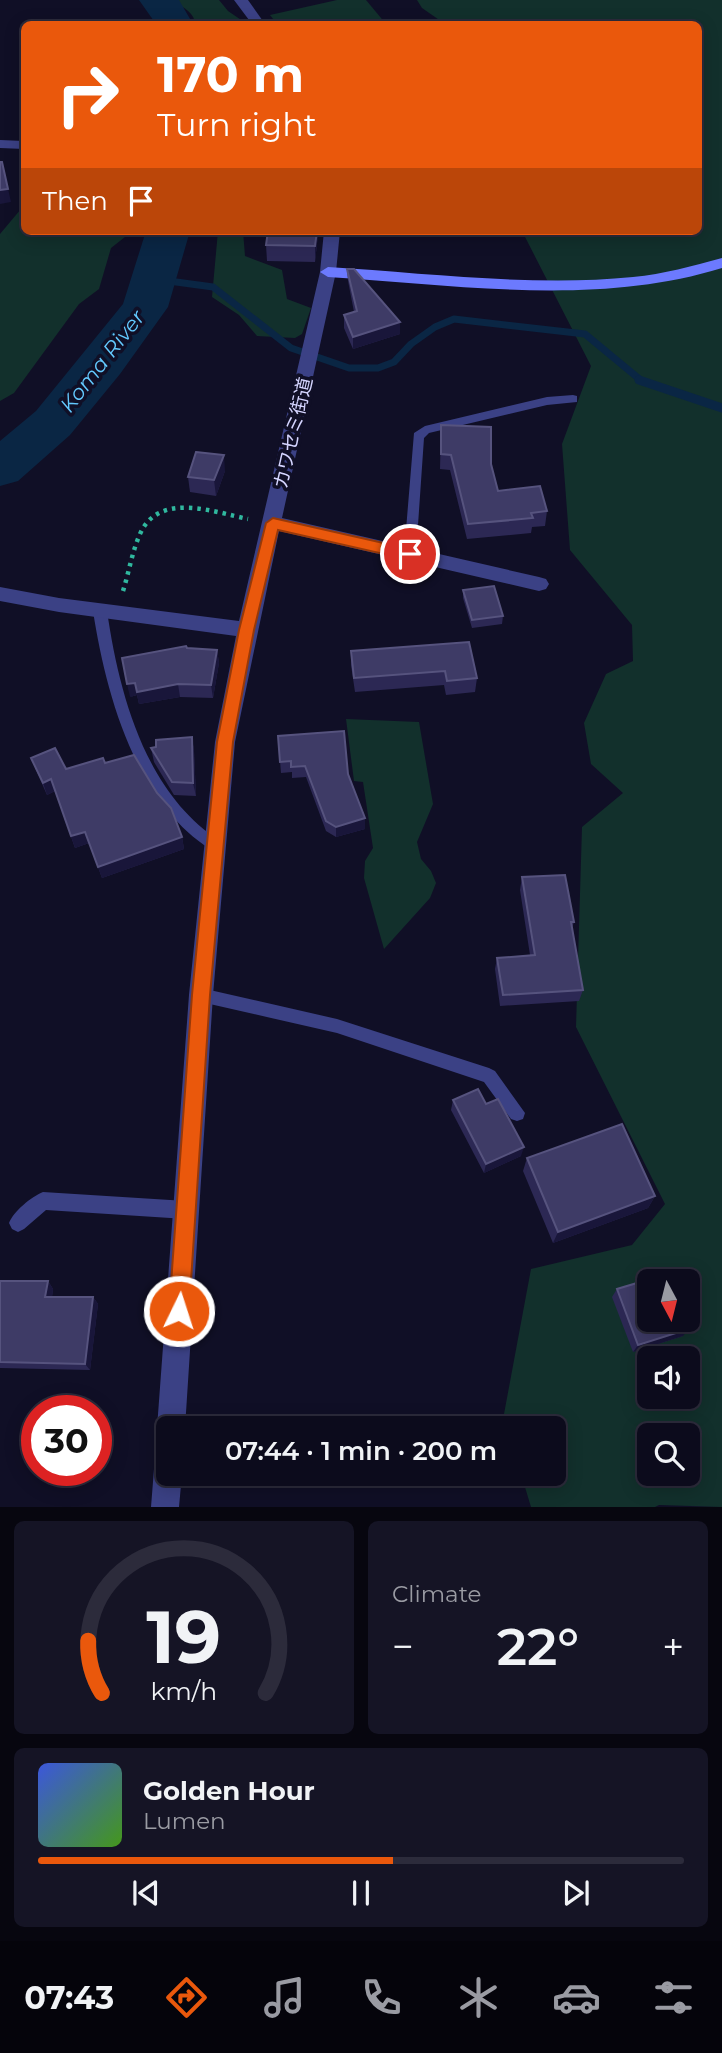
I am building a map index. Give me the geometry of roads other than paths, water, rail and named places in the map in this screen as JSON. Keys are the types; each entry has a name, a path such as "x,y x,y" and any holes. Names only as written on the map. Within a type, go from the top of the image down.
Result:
{"street":[{"path":"241,0 257,21"},
{"path":"0,144 21,145"},
{"name":"カワセミ街道","path":"172,1416 201,995 225,742 247,630 312,350 328,272 332,235"},
{"path":"328,272 580,287 667,278 722,263"},
{"path":"273,523 538,584"},
{"path":"0,594 100,611 247,630"},
{"path":"165,1507 167,1486"}],"lane":[{"path":"410,554 418,436 425,430 474,418 547,401 573,399"},
{"path":"100,611 108,669 121,715 141,758 174,810 199,836 215,845"},
{"path":"201,995 337,1027 489,1076 517,1113"},
{"path":"18,1223 43,1202 186,1210"}],"waterway":[{"name":"Koma River","path":"157,0 165,7 172,21"},
{"name":"Koma River","path":"0,468 53,423 145,307 167,235"},
{"path":"154,279 213,287 291,348 349,368 378,368 394,362 411,344 435,327 454,319 585,334 642,381"},
{"path":"642,381 722,408"}]}
